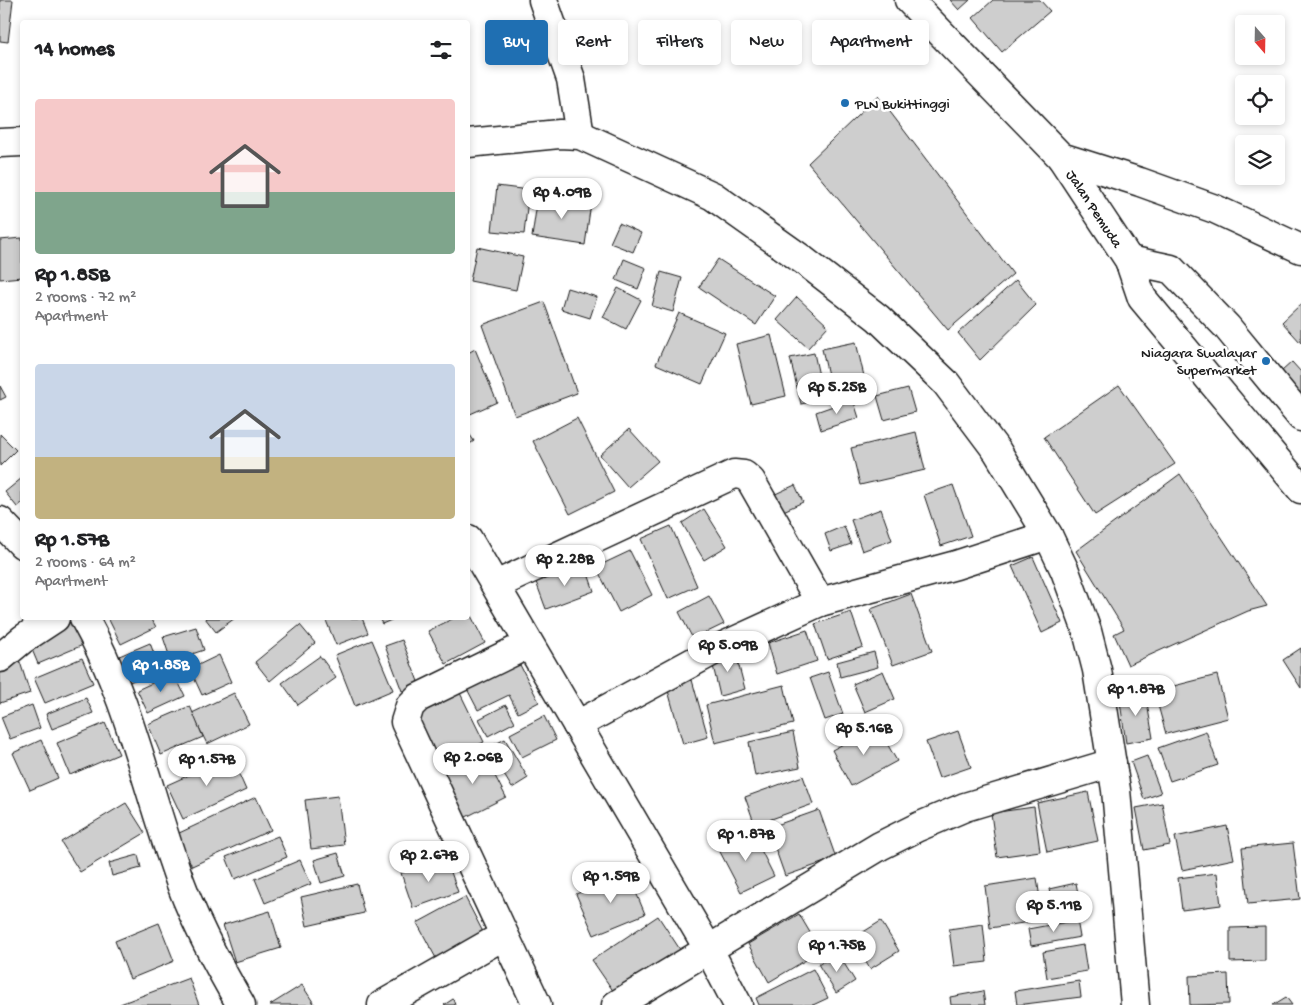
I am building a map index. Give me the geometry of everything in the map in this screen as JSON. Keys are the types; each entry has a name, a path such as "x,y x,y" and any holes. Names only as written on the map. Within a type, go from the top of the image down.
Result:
{"street":[{"path":"543,0 571,79 580,135"},
{"name":"Jalan Pemuda","path":"909,0 1061,157 1129,260 1142,298 1301,489"},
{"path":"470,144 559,134 580,135 713,196 803,260 878,318 946,384 997,451 1048,535 1065,571 1087,631 1097,670 1112,764 1126,884 1135,1005"},
{"path":"0,143 20,142"},
{"path":"1061,157 1140,182 1215,209 1301,249"},
{"name":"Jalan Pemuda","path":"1129,260 1171,269 1227,327 1301,417"},
{"path":"496,585 720,478 734,474 744,475 751,481 820,602"},
{"path":"0,521 20,542"},
{"path":"577,725 717,649 820,602 956,565 1048,535"},
{"path":"470,542 709,950 738,1005"},
{"path":"0,658 23,639 52,620"},
{"path":"85,620 97,640 118,689 174,865 189,905 208,947 241,1005"},
{"path":"529,644 418,698 410,706 405,722 503,936 537,1005"},
{"path":"616,1005 880,846 918,827 965,807 1112,764"},
{"path":"382,1005 503,936"}],"building":[{"path":"0,0 13,0 8,42 0,41"},
{"path":"950,0 970,0 959,10"},
{"path":"993,0 1040,0 1050,11 1002,52 973,18"},
{"path":"878,96 1013,274 948,330 808,163"},
{"path":"497,186 529,190 524,234 492,231"},
{"path":"538,196 591,203 585,245 532,237"},
{"path":"619,223 641,233 633,252 610,243"},
{"path":"20,238 20,277 0,279 0,240"},
{"path":"477,247 523,257 516,290 470,281"},
{"path":"624,259 646,268 638,289 616,280"},
{"path":"718,259 775,296 756,325 699,287"},
{"path":"661,272 682,278 673,312 652,306"},
{"path":"1016,280 1036,305 980,360 958,333"},
{"path":"567,288 597,297 590,318 561,309"},
{"path":"618,288 641,300 626,329 603,317"},
{"path":"797,297 828,326 808,348 777,320"},
{"path":"544,302 577,393 515,416 482,325"},
{"path":"1301,304 1301,343 1282,322"},
{"path":"679,313 725,333 702,384 656,364"},
{"path":"771,335 786,396 751,404 736,344"},
{"path":"856,342 867,389 833,397 822,349"},
{"path":"475,349 497,402 470,414 470,352"},
{"path":"814,353 824,399 801,404 790,358"},
{"path":"1292,362 1301,372 1301,413 1272,380"},
{"path":"1119,385 1175,464 1095,515 1044,437"},
{"path":"0,386 6,397 0,400"},
{"path":"908,388 915,412 884,420 877,396"},
{"path":"853,399 859,418 821,430 816,412"},
{"path":"577,418 614,492 570,514 533,441"},
{"path":"629,429 658,461 628,487 600,455"},
{"path":"916,432 925,470 860,485 851,448"},
{"path":"0,434 16,450 0,466"},
{"path":"470,435 474,441 470,444"},
{"path":"1180,474 1267,606 1248,611 1128,665 1114,634 1124,629 1076,551"},
{"path":"20,480 20,505 17,507 5,492"},
{"path":"795,485 803,502 779,513 771,496"},
{"path":"953,485 971,536 941,546 924,495"},
{"path":"704,509 727,546 704,560 682,523"},
{"path":"881,509 892,540 862,551 851,520"},
{"path":"671,526 697,586 668,599 641,539"},
{"path":"844,526 851,544 831,551 825,534"},
{"path":"630,551 652,595 619,612 596,567"},
{"path":"1033,557 1062,623 1042,633 1012,566"},
{"path":"585,565 594,591 546,609 536,582"},
{"path":"911,594 932,651 893,665 871,609"},
{"path":"709,596 724,624 693,639 679,612"},
{"path":"851,612 863,647 827,659 815,624"},
{"path":"470,614 485,643 446,664 428,631 450,620 470,620"},
{"path":"109,620 152,620 156,627 121,644"},
{"path":"207,620 232,620 216,632"},
{"path":"326,620 363,620 368,633 336,645"},
{"path":"380,620 391,620 382,624"},
{"path":"73,621 83,645 38,664 28,640"},
{"path":"300,625 315,643 270,681 255,662"},
{"path":"196,627 204,650 171,661 163,637"},
{"path":"807,630 817,661 777,674 768,643"},
{"path":"372,640 393,690 355,706 335,655"},
{"path":"402,640 419,684 402,691 385,646"},
{"path":"150,643 160,670 127,683 117,657"},
{"path":"1301,648 1301,688 1283,660"},
{"path":"735,651 745,689 720,696 711,657"},
{"path":"874,652 878,667 840,677 837,662"},
{"path":"219,655 231,682 202,695 190,669"},
{"path":"320,656 336,678 298,705 282,683"},
{"path":"82,658 93,683 45,703 34,678"},
{"path":"517,659 539,702 518,713 509,695 478,710 465,685"},
{"path":"20,662 30,693 0,703 0,669"},
{"path":"883,671 895,699 865,712 853,684"},
{"path":"828,672 843,714 825,720 810,678"},
{"path":"174,673 185,696 148,713 137,690"},
{"path":"1217,675 1228,718 1166,734 1154,691"},
{"path":"692,680 708,737 683,744 667,687"},
{"path":"784,685 793,724 715,743 706,705"},
{"path":"1145,691 1153,738 1126,743 1119,695"},
{"path":"234,693 249,724 207,744 192,713"},
{"path":"460,693 484,742 440,764 416,715"},
{"path":"86,698 93,713 52,729 46,714"},
{"path":"32,705 40,728 10,739 1,717"},
{"path":"506,705 515,722 488,736 479,719"},
{"path":"190,706 203,737 161,755 148,724"},
{"path":"544,716 556,740 522,757 510,734"},
{"path":"105,723 119,754 70,775 57,743"},
{"path":"877,726 897,761 851,786 832,750"},
{"path":"958,731 971,767 939,778 926,742"},
{"path":"1206,731 1218,765 1170,781 1158,748"},
{"path":"793,732 800,767 755,776 749,742"},
{"path":"505,739 528,778 512,788 488,748"},
{"path":"41,740 58,778 30,790 13,753"},
{"path":"482,751 506,797 464,818 441,772"},
{"path":"231,756 246,790 183,819 167,785"},
{"path":"1147,756 1161,793 1144,799 1131,762"},
{"path":"803,776 813,804 755,825 745,797"},
{"path":"1088,792 1098,841 1047,852 1037,803"},
{"path":"338,796 344,845 311,849 305,800"},
{"path":"256,797 271,830 192,866 177,834"},
{"path":"126,803 145,833 80,872 61,842"},
{"path":"1162,803 1170,845 1144,850 1136,808"},
{"path":"1034,807 1040,851 997,857 991,813"},
{"path":"819,810 836,858 785,876 768,828"},
{"path":"1227,826 1234,859 1182,870 1175,837"},
{"path":"752,832 774,876 741,892 718,848"},
{"path":"278,836 287,857 235,879 226,857"},
{"path":"1293,843 1300,899 1248,904 1242,848"},
{"path":"338,853 345,876 321,883 314,860"},
{"path":"138,855 141,868 112,876 109,863"},
{"path":"446,858 458,892 413,908 401,873"},
{"path":"300,860 311,884 265,903 255,879"},
{"path":"628,873 645,914 594,935 576,894"},
{"path":"1217,873 1221,905 1182,910 1178,878"},
{"path":"1037,878 1043,920 990,928 985,886"},
{"path":"1076,883 1081,909 1054,914 1049,889"},
{"path":"357,884 364,913 307,926 301,897"},
{"path":"465,897 484,934 437,960 417,923"},
{"path":"270,911 281,948 235,962 223,925"},
{"path":"799,914 821,951 769,982 748,944"},
{"path":"658,916 681,951 616,995 592,960"},
{"path":"1077,920 1080,937 1031,946 1028,929"},
{"path":"881,921 899,951 870,969 852,939"},
{"path":"159,923 174,961 130,979 115,941"},
{"path":"983,924 987,962 954,966 949,929"},
{"path":"1265,927 1265,961 1230,962 1230,928"},
{"path":"1083,945 1087,971 1047,978 1043,952"},
{"path":"837,952 855,981 836,993 818,964"},
{"path":"813,969 828,998 813,1005 759,1005 756,998"},
{"path":"1228,974 1229,1004 1190,1005 1189,976"},
{"path":"189,978 199,1005 120,1004"},
{"path":"1079,981 1081,997 1017,1005 1015,991"},
{"path":"302,985 315,1005 270,1005"},
{"path":"983,991 985,1005 951,1005 950,997"},
{"path":"1286,997 1292,1005 1273,1005"},
{"path":"453,999 455,1005 444,1005"}],"place":[{"name":"PLN Bukittinggi","path":"845,103"},
{"name":"Niagara Swalayar Supermarket","path":"1266,361"}]}
